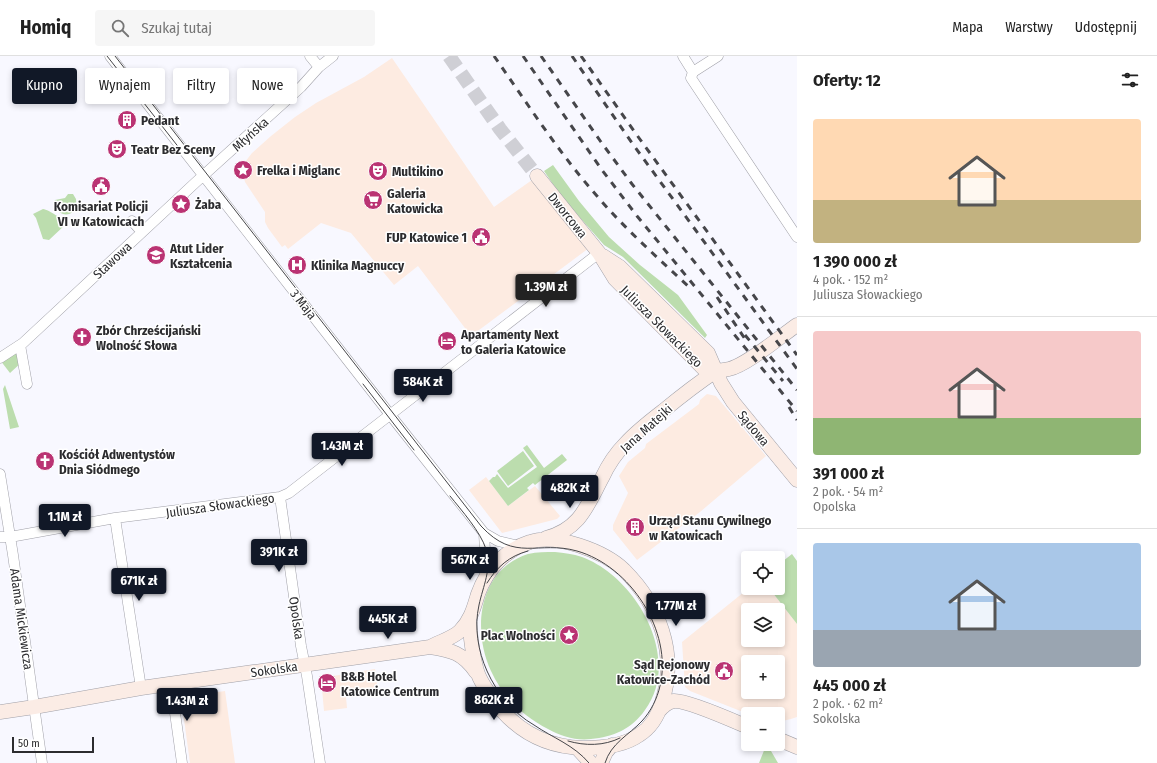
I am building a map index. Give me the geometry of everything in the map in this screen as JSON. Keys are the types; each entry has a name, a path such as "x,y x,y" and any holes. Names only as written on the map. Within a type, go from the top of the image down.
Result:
{"street":[{"name":"3 Maja","path":"110,56 484,533 498,541 519,546"},
{"path":"310,56 319,67"},
{"name":"Młyńska","path":"204,175 300,87 319,67 333,56"},
{"path":"683,56 693,72"},
{"path":"718,56 693,72 691,78 797,237"},
{"name":"Stawowa","path":"0,358 20,345 204,175"},
{"name":"Dworcowa","path":"537,176 599,253"},
{"path":"132,221 142,232"},
{"name":"Juliusza Słowackiego","path":"5,537 115,518 280,497 289,493 599,253 615,279 701,367 705,370 716,371"},
{"path":"716,371 730,369 744,363 797,325"},
{"path":"20,345 27,384"},
{"name":"Sądowa","path":"716,371 721,383 733,402 797,480"},
{"name":"Jana Matejki","path":"536,540 559,534 576,523 589,504 609,465 626,443 689,390 716,371"},
{"name":"Adama Mickiewicza","path":"0,474 5,537 42,763"},
{"name":"Opolska","path":"280,497 301,646 320,763"},
{"path":"115,518 141,688"},
{"path":"484,533 485,551 489,573"},
{"path":"536,540 561,541 590,549 622,569 648,599 664,632 668,652 668,676 665,694 659,711 653,722 641,735 624,743 595,748 577,748 544,742 523,730 507,716 496,704 479,676 468,620 473,612 482,585 489,573 502,558 519,546 536,540"},
{"name":"Sokolska","path":"0,712 141,688 430,647 454,636 468,620"},
{"name":"Sokolska","path":"430,647 448,650 458,654 470,664 479,676"},
{"path":"171,684 182,763"},
{"path":"659,711 667,704 675,701 701,708 741,724"},
{"path":"785,742 797,747"},
{"path":"601,763 606,752 612,745"},
{"path":"577,748 591,763"}],"shaded area":[{"name":"Galeria Katowicka","path":"392,58 494,207 539,175 589,248 471,336 418,266 394,285 351,233 321,223 288,249 285,245 282,247 268,228 265,222 265,212 245,182 243,173 245,162 252,153 271,136 316,103 364,77"},
{"path":"707,394 716,396 766,456 700,512 637,560 613,530 613,525 628,493 619,476 628,462 645,448 646,444 699,404 700,400"},
{"path":"486,477 508,506 535,486 560,516 557,519 502,533 469,490"},
{"path":"741,594 774,595 781,603 741,603 741,647 785,647 785,609 797,624 797,717 785,720 785,707 741,707 741,711 690,691 685,687 682,642"},
{"path":"375,669 378,692 346,697 347,708 324,711 321,678"},
{"path":"225,691 235,763 190,763 182,705 183,699 184,697"}],"green space":[{"path":"553,165 579,201 609,237 640,265 678,295 707,335 705,338 623,257 604,245 561,196 544,171"},
{"path":"68,194 73,194 76,199 76,205 71,213 64,214 56,209 53,204 55,200 65,198"},
{"path":"43,209 56,215 65,225 49,240 43,239 36,218 33,214"},
{"path":"9,353 20,353 22,362 10,373 0,360"},
{"path":"5,385 19,427 10,429 3,389"},
{"path":"527,445 544,468 562,454 567,460 535,485 533,483 527,488 529,490 508,506 489,481 497,474 508,488 537,467 523,448"},
{"path":"523,451 534,466 508,486 497,471"},
{"path":"538,552 555,552 582,557 602,567 620,582 636,600 648,622 656,644 659,667 655,689 640,717 628,727 614,734 599,738 580,739 563,736 539,724 522,712 501,689 491,671 485,655 481,620 489,587 498,573 511,562 528,554"},
{"path":"792,554 797,561 797,624 785,609 785,603 781,603 774,595 785,595 785,560"},
{"path":"764,751 771,751 778,763 759,763"}],"tunnel":[{"path":"449,56 500,129 537,176"}],"tram line":[{"path":"107,56 180,149"},
{"path":"115,56 481,526 493,537 505,544 527,548 563,548 577,551 596,559 614,571 630,586 643,604 653,623 660,644 662,665 660,686 651,709 642,721 611,750 605,763"},
{"path":"363,384 414,450"},
{"path":"450,496 475,528 483,542 488,556 486,577 479,605 477,630 481,655 491,679 506,702 519,715 541,730 570,746 589,763"},
{"path":"487,583 499,567 509,559 528,551"},
{"path":"568,741 581,744 601,744 620,738"}],"railway":[{"path":"494,56 544,128 583,180 630,231 688,286"},
{"path":"523,56 602,170 637,216 797,411"},
{"path":"541,56 632,184 797,390"},
{"path":"572,56 632,143 797,369"},
{"path":"581,56 797,355"},
{"path":"717,297 747,342"},
{"path":"745,335 783,381"},
{"path":"789,407 797,420"}],"place":[{"name":"Pedant","path":"127,120"},
{"name":"Teatr Bez Sceny","path":"117,149"},
{"name":"Frelka i Miglanc","path":"243,170"},
{"name":"Multikino","path":"378,171"},
{"name":"Komisariat Policji VI w Katowicach","path":"101,186"},
{"name":"Galeria Katowicka","path":"373,200"},
{"name":"Żaba","path":"181,204"},
{"name":"FUP Katowice 1","path":"481,237"},
{"name":"Atut Lider Kształcenia","path":"156,255"},
{"name":"Klinika Magnuccy","path":"297,265"},
{"name":"Zbór Chrześcijański Wolność Słowa","path":"82,337"},
{"name":"Apartamenty Next to Galeria Katowice","path":"447,341"},
{"name":"Kościół Adwentystów Dnia Siódmego","path":"45,461"},
{"name":"Urząd Stanu Cywilnego w Katowicach","path":"635,527"},
{"name":"Plac Wolności","path":"569,635"},
{"name":"Sąd Rejonowy Katowice-Zachód","path":"724,671"},
{"name":"B&B Hotel Katowice Centrum","path":"327,683"}]}
